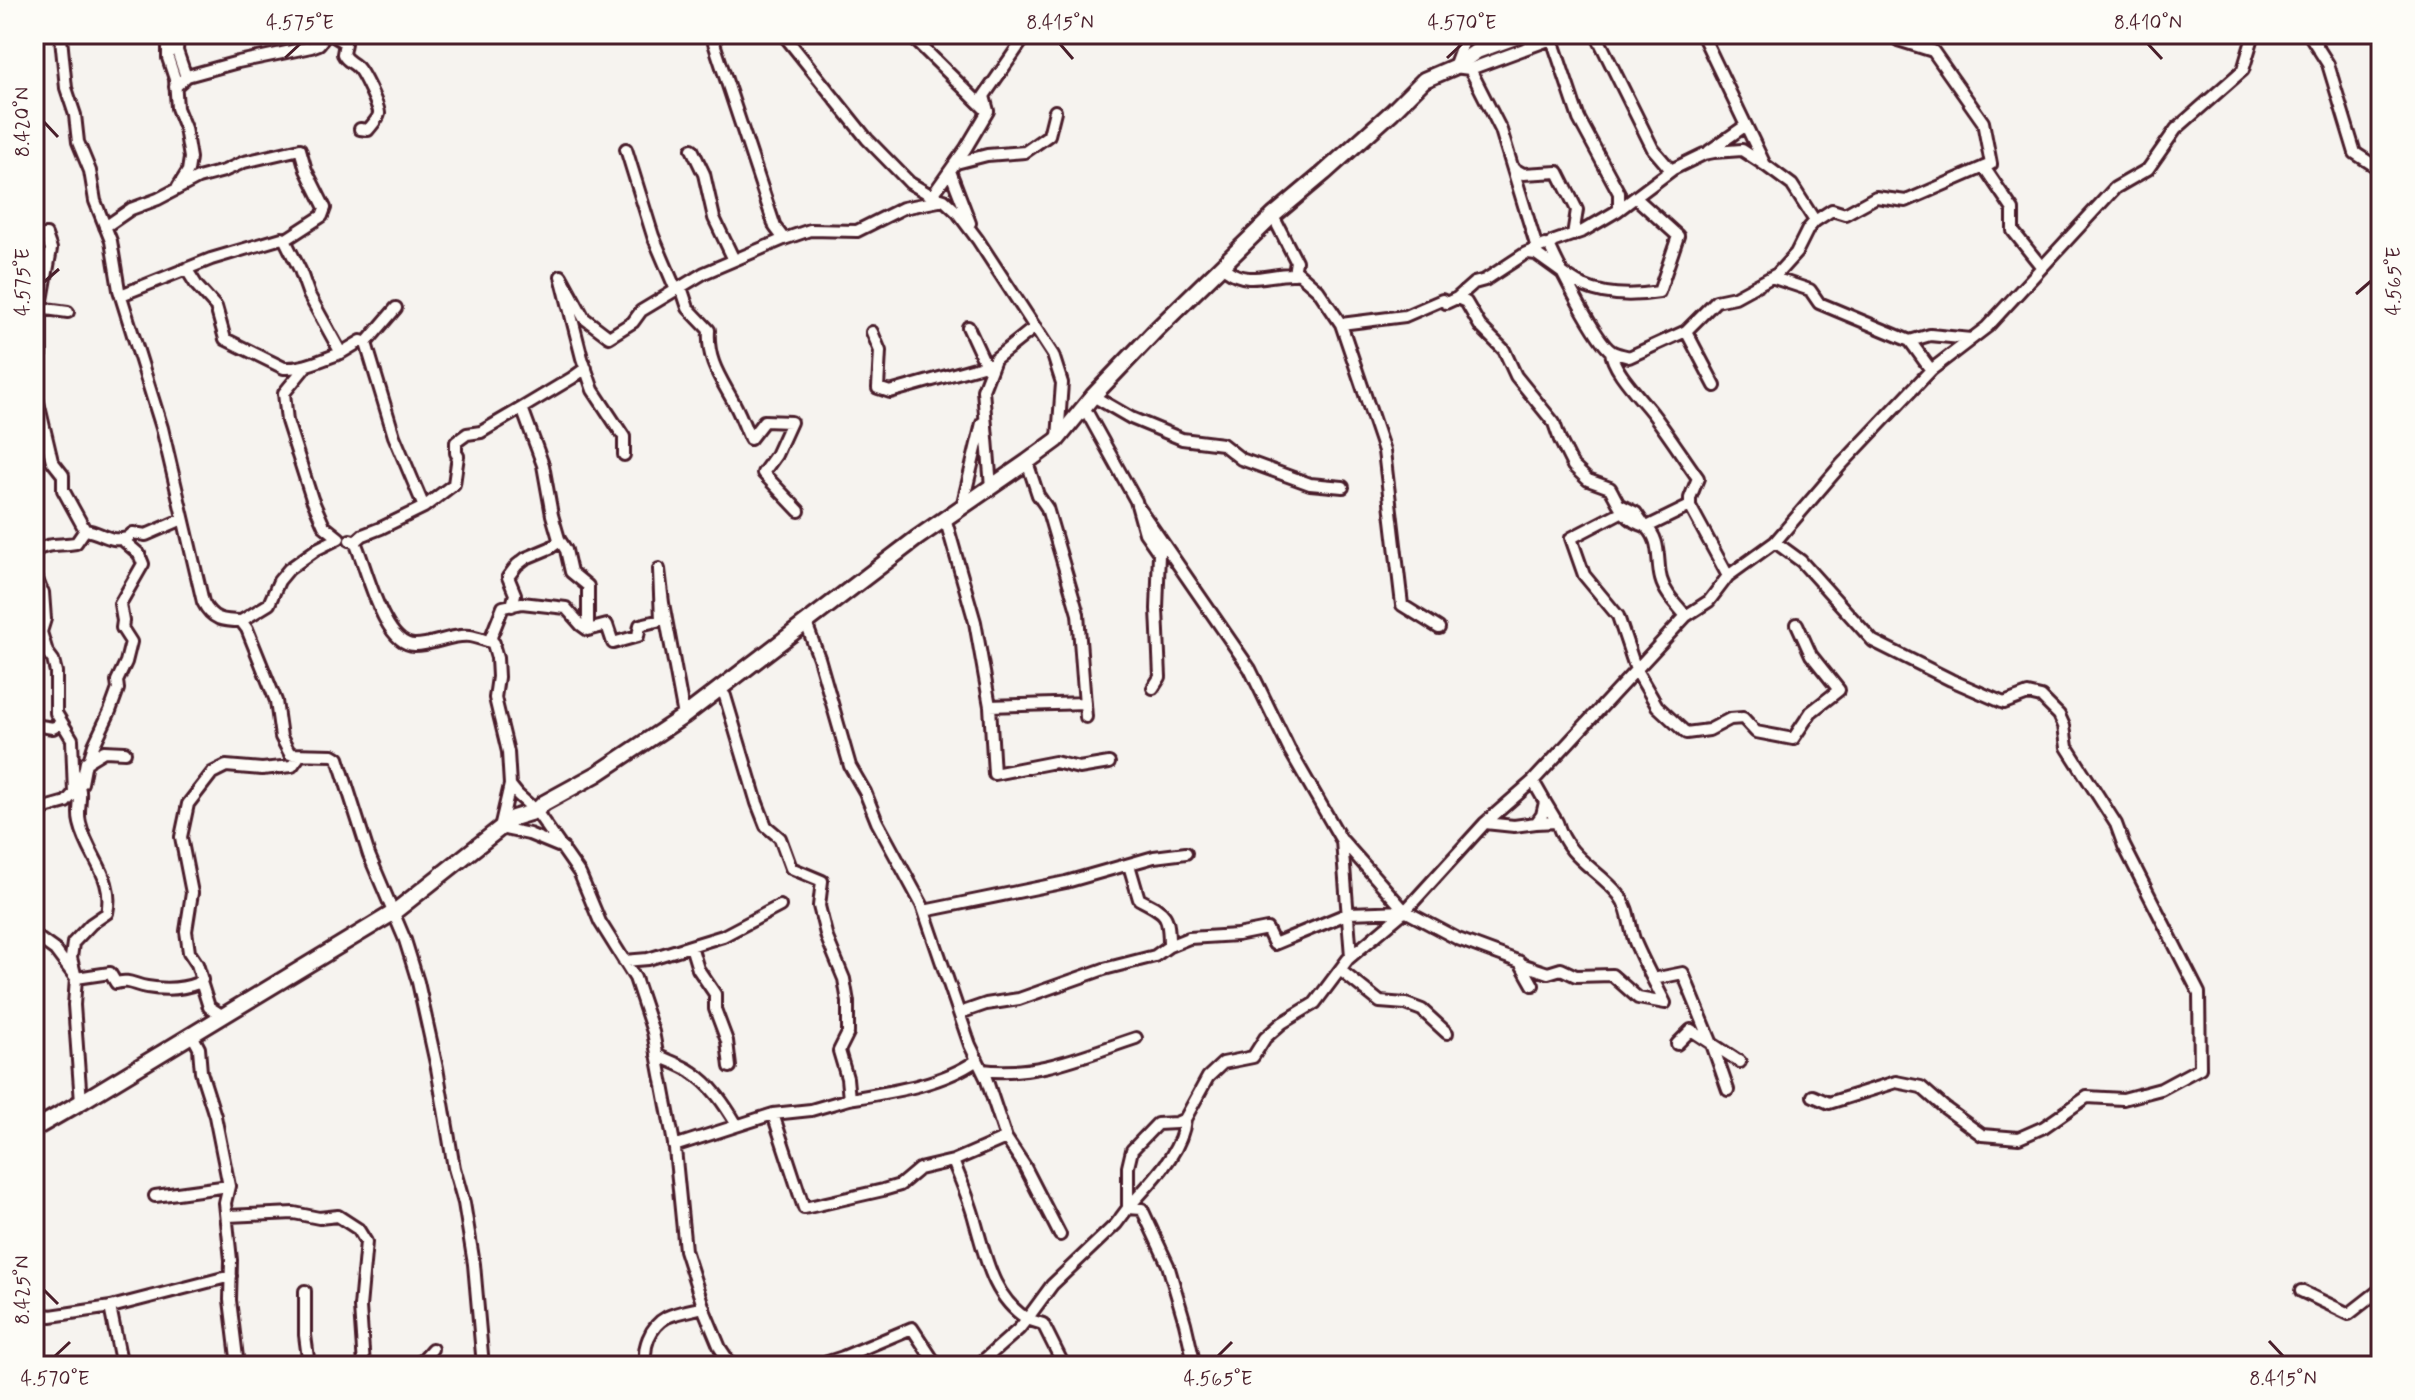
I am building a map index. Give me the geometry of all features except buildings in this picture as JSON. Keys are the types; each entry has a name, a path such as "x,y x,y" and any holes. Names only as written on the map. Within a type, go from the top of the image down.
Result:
{"street":[{"path":"58,34 78,142 90,171 95,201 111,241 121,295 162,428 208,612 218,620 241,621 269,604 276,586 289,569 337,537"},
{"path":"164,34 177,108 185,128 190,158 188,171 177,189"},
{"path":"178,34 177,51 186,77"},
{"path":"175,87 186,77 238,62 311,47 329,34 345,43 343,54 346,60 359,68 378,103 379,114 368,130 360,129"},
{"path":"711,34 775,227 784,239"},
{"path":"783,34 867,139 910,183 944,200 975,236 1053,355 1059,370 1062,401 1057,440"},
{"path":"909,34 988,111"},
{"path":"1454,67 1466,34"},
{"path":"34,1129 393,913 513,818 536,811 544,803 597,774 684,716 945,518 1057,440 1088,401 1274,215 1358,143 1424,80 1454,67 1477,51 1524,34"},
{"path":"1454,67 1470,69 1565,34"},
{"path":"1596,34 1653,149 1671,170"},
{"path":"1702,34 1765,165"},
{"path":"1341,324 1405,316 1442,300 1446,303 1474,283 1485,280 1526,253 1545,245 1550,247 1601,340 1611,351 1629,357 1686,331 1716,301 1735,297 1785,267 1808,229 1832,210 1845,214 1876,197 1906,201 1991,164 1983,122 1933,51 1898,40 1893,34"},
{"path":"983,1365 1027,1319 1052,1285 1116,1224 1176,1151 1184,1133 1185,1119 1208,1077 1223,1063 1253,1057 1265,1038 1315,1003 1351,956 1405,911 1485,823 1533,781 1686,616 1709,601 1728,576 1775,542 1841,465 1931,370 1987,327 2115,188 2148,169 2176,129 2243,70 2256,34"},
{"path":"2309,34 2328,64 2355,153 2381,170"},
{"path":"932,196 988,111 984,96 1025,36"},
{"path":"1552,39 1579,119 1619,193 1619,209"},
{"path":"1470,69 1501,130 1537,248"},
{"path":"953,167 987,155 1025,152 1049,135 1055,111"},
{"path":"1550,247 1552,242 1573,235 1619,209 1671,170 1704,154 1745,126"},
{"path":"105,227 131,209 198,178 244,162 300,149 306,170 325,208 322,216 285,240"},
{"path":"626,149 653,236 688,308 709,330 708,343 718,378 733,401 750,439 764,421 791,422 776,455 763,473 799,511"},
{"path":"692,149 704,174 714,218 734,260"},
{"path":"1704,154 1742,150 1792,185 1815,221"},
{"path":"953,167 975,236"},
{"path":"1984,167 2013,210 2013,231 2041,266"},
{"path":"1513,168 1523,174 1558,172 1577,210 1573,235"},
{"path":"1526,253 1536,254 1583,286 1636,295 1659,292 1678,236 1636,198"},
{"path":"624,455 624,437 593,390 561,276 584,318 609,337 633,322 641,311 704,273 784,239 810,230 857,231 903,208 944,200"},
{"path":"1227,270 1238,277 1294,274 1296,261 1276,222"},
{"path":"34,236 46,235 51,249 41,306 41,354"},
{"path":"121,295 246,248 282,238 341,353"},
{"path":"187,270 216,307 225,339 284,368 307,365 341,353 361,341 366,343"},
{"path":"1295,270 1318,290 1341,324 1384,451 1402,605 1439,628"},
{"path":"1771,277 1810,290 1819,303 1910,341 1931,370"},
{"path":"1457,298 1466,302 1480,326 1504,350 1516,376 1554,423 1573,466 1588,480 1610,488 1621,508 1636,513 1646,526 1657,547 1661,581 1686,616"},
{"path":"41,306 68,312"},
{"path":"366,343 396,308"},
{"path":"968,327 989,367"},
{"path":"991,487 983,390 989,367 1035,327"},
{"path":"1686,331 1715,386"},
{"path":"872,332 880,351 878,388 890,392 989,367"},
{"path":"1910,341 1930,335 1971,339"},
{"path":"366,343 394,436 424,507"},
{"path":"1611,351 1615,365 1698,478 1690,506 1728,576"},
{"path":"307,365 284,393 287,421 324,526 337,537 355,542"},
{"path":"355,542 363,535 424,507 454,484 458,456 456,442 467,434 481,432 586,368"},
{"path":"34,397 38,402 52,461 63,475 63,490 85,530 118,540 133,533 146,535 183,519"},
{"path":"1088,401 1182,439 1222,444 1241,459 1310,484 1343,487"},
{"path":"1088,401 1137,505 1145,533 1159,553 1157,609 1160,677 1153,688"},
{"path":"522,408 543,465 552,515 571,572 588,586 588,630"},
{"path":"962,507 985,413"},
{"path":"1027,462 1038,495 1047,508 1078,614 1086,717"},
{"path":"1137,505 1250,669 1289,749 1342,841 1405,911 1458,939 1521,964 1548,973 1561,969 1576,976 1612,975 1638,998 1665,1003 1634,940 1621,897 1569,849 1533,781"},
{"path":"1646,526 1690,506"},
{"path":"1621,508 1571,538 1584,575 1618,616 1636,670 1657,706 1686,733 1709,730 1730,719 1743,718 1756,732 1793,739 1811,712 1839,690 1811,655 1797,624"},
{"path":"945,518 975,622 990,706 994,774 1055,762 1079,768 1109,763"},
{"path":"34,551 53,543 76,543 85,530"},
{"path":"89,761 118,689 117,681 131,642 122,628 120,604 143,564 139,554 124,541 127,538"},
{"path":"512,606 515,594 508,577 517,565 560,541"},
{"path":"355,542 384,616 393,634 404,643 414,645 469,636 494,643"},
{"path":"1775,542 1801,561 1873,641 2004,703 2028,694 2041,697 2059,715 2067,747 2116,824 2124,846 2199,993 2200,1068 2161,1089 2123,1099 2087,1097 2044,1127 2019,1138 1982,1135 1921,1087 1896,1082 1829,1103 1813,1096"},
{"path":"588,630 607,625 613,643 638,636 640,625 661,620 659,569 684,716"},
{"path":"34,571 43,594 45,619 39,642 53,660 56,713 72,739 76,777 74,793 69,799 45,808 34,822"},
{"path":"500,828 510,785 508,752 495,698 498,677 491,637 499,615 503,607 537,603 566,608 588,630"},
{"path":"241,621 276,701 284,747 290,754 333,755 338,758 369,855 405,940 418,982 454,1168 464,1203 474,1264 483,1366"},
{"path":"806,623 850,766 924,911 1006,1138 1024,1165 1060,1235"},
{"path":"718,688 725,696 766,826 780,838 791,868 822,881 819,906 827,938 844,979 848,1002 848,1033 839,1051 849,1099"},
{"path":"990,706 1085,703"},
{"path":"34,725 53,728 62,723"},
{"path":"76,777 82,783 86,762 104,751 125,752"},
{"path":"76,978 110,973 116,983 126,980 146,987 176,990 202,980 189,952 186,931 192,893 181,837 188,804 212,773 226,766 262,769 292,766 300,755"},
{"path":"76,777 80,788 78,818 86,845 109,886 110,899 107,913 73,943 71,958 76,978 74,1005 81,1102"},
{"path":"510,785 536,811 580,874 600,922 640,993 653,1032 674,1146 685,1250 720,1348 732,1366"},
{"path":"1536,823 1545,802"},
{"path":"1485,823 1514,826 1557,822"},
{"path":"500,828 529,834 563,848"},
{"path":"1342,841 1351,956"},
{"path":"924,911 1066,882 1154,857 1186,853"},
{"path":"1129,865 1139,899 1158,908 1166,918 1169,946"},
{"path":"624,961 648,959 723,936 780,906"},
{"path":"960,1013 986,1004 1019,999 1104,969 1155,956 1189,938 1237,935 1267,929 1274,944 1349,913 1405,911"},
{"path":"34,935 55,950 76,978"},
{"path":"691,946 698,969 715,994 715,1009 727,1041 730,1067"},
{"path":"1521,964 1533,985"},
{"path":"1340,970 1380,1002 1406,1004 1422,1010 1447,1033"},
{"path":"1653,979 1683,973 1728,1090"},
{"path":"198,983 202,985 209,1007 223,1016"},
{"path":"1677,1044 1691,1030 1740,1062"},
{"path":"192,1035 199,1048 201,1072 215,1116 229,1186 225,1203 231,1316 238,1366"},
{"path":"674,1146 773,1114 811,1110 849,1099 892,1092 980,1065 1006,1073 1044,1069 1136,1038"},
{"path":"657,1055 692,1071 722,1100 737,1125"},
{"path":"773,1114 804,1208 900,1185 919,1169 953,1161 1006,1138"},
{"path":"1128,1208 1128,1167 1132,1150 1157,1124 1185,1119"},
{"path":"953,1161 975,1219 982,1252 1004,1300 1014,1311 1043,1324 1064,1366"},
{"path":"155,1196 229,1186"},
{"path":"1128,1208 1142,1209 1162,1252 1195,1366"},
{"path":"228,1216 294,1213 319,1218 338,1216 358,1229 366,1242 360,1307 364,1366"},
{"path":"34,1313 51,1316 110,1307 231,1276"},
{"path":"2301,1291 2349,1314 2381,1289"},
{"path":"305,1291 309,1366"},
{"path":"110,1307 122,1366"},
{"path":"647,1366 643,1356 654,1328 665,1318 704,1307"},
{"path":"815,1366 912,1328 937,1366"},
{"path":"417,1366 432,1349"}]}
